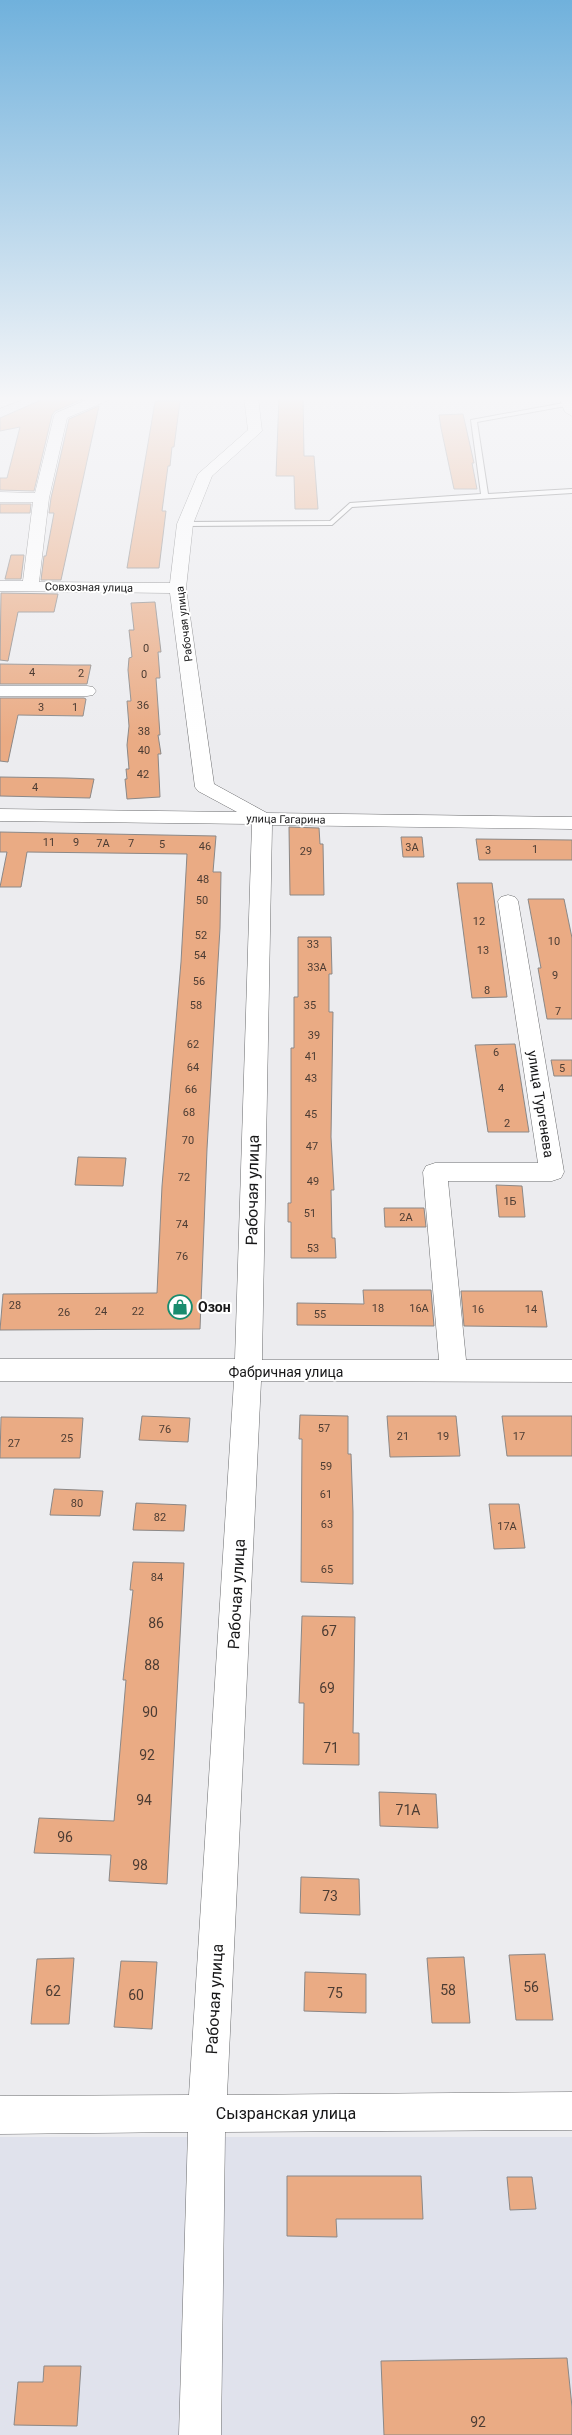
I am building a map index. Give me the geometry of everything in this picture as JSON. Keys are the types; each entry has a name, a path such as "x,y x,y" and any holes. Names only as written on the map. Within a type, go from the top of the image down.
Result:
{"street":[{"path":"30,587 39,511"},
{"name":"Рабочая улица","path":"190,511 185,524 178,588 205,787"},
{"name":"Совхозная улица","path":"0,586 178,588"},
{"path":"0,691 87,691"},
{"path":"169,817 205,787 262,818"},
{"name":"улица Гагарина","path":"0,815 572,823"},
{"name":"Рабочая улица","path":"200,2435 207,2114 248,1372 262,818"},
{"name":"улица Тургенева","path":"454,1371 435,1172 552,1172 508,901"},
{"name":"Фабричная улица","path":"0,1370 248,1372 572,1371"},
{"name":"Сызранская улица","path":"0,2115 572,2111"}],"lane":[{"path":"185,524 332,523 344,511"}],"shaded area":[{"path":"0,2137 572,2137 572,2435 0,2435"}],"building":[{"path":"0,511 30,511 30,513 0,513"},
{"path":"49,511 76,511 61,580 41,580 44,556 46,556 54,513 49,513"},
{"path":"137,511 166,511 159,568 127,568"},
{"path":"11,555 24,555 21,579 5,579"},
{"path":"1,593 58,594 54,612 18,612 8,661 0,660"},
{"path":"155,602 161,652 158,652 160,678 156,678 160,735 158,735 161,754 158,754 160,797 127,799 125,779 127,779 126,769 129,769 127,745 129,726 127,701 131,701 128,670 129,658 132,657 129,630 134,630 131,603"},
{"path":"0,664 91,665 87,684 0,684"},
{"path":"0,698 86,699 83,716 18,715 8,762 0,761"},
{"path":"0,777 94,779 90,798 0,796"},
{"path":"289,827 319,828 320,844 323,844 324,895 290,895"},
{"path":"0,832 216,836 213,872 221,872 220,928 207,1149 200,1329 0,1330 3,1294 157,1293 162,1186 181,962 187,854 27,852 21,887 0,887 7,852 0,852"},
{"path":"401,837 422,837 424,857 403,857"},
{"path":"476,839 572,840 572,860 479,860"},
{"path":"457,883 492,883 507,997 472,998"},
{"path":"528,899 564,899 572,938 572,1019 547,1019 538,968 541,968"},
{"path":"298,937 331,937 332,974 329,974 329,1012 333,1012 331,1137 334,1190 331,1190 332,1238 335,1238 336,1258 291,1258 291,1222 288,1222 288,1203 291,1203 291,1048 294,1048 294,997 298,997"},
{"path":"515,1044 529,1132 488,1132 475,1045"},
{"path":"551,1060 572,1060 572,1076 554,1076"},
{"path":"78,1157 126,1158 123,1186 75,1185"},
{"path":"496,1185 522,1186 525,1217 499,1217"},
{"path":"384,1208 424,1208 426,1227 385,1227"},
{"path":"363,1290 431,1290 434,1326 297,1325 297,1303 364,1304"},
{"path":"461,1291 542,1291 547,1327 464,1326"},
{"path":"300,1415 348,1416 348,1454 351,1454 353,1512 353,1584 301,1582 302,1439 299,1439"},
{"path":"142,1416 190,1418 188,1442 139,1440"},
{"path":"387,1416 456,1416 460,1456 390,1457"},
{"path":"502,1416 572,1416 572,1456 507,1456"},
{"path":"1,1417 83,1418 80,1458 0,1458"},
{"path":"54,1489 103,1491 100,1516 50,1515"},
{"path":"136,1503 186,1505 184,1531 133,1530"},
{"path":"489,1504 519,1504 525,1548 494,1549"},
{"path":"133,1562 184,1563 167,1884 109,1881 111,1855 34,1853 39,1818 114,1821 126,1680 123,1680 133,1590 130,1590"},
{"path":"302,1616 355,1617 353,1733 359,1733 359,1765 303,1764 304,1703 299,1703"},
{"path":"379,1792 436,1794 438,1828 380,1826"},
{"path":"301,1877 359,1879 360,1915 300,1913"},
{"path":"545,1954 553,2020 516,2020 509,1955"},
{"path":"464,1957 470,2023 432,2023 427,1958"},
{"path":"74,1958 69,2024 31,2024 37,1959"},
{"path":"121,1961 157,1962 152,2029 114,2027"},
{"path":"305,1972 366,1974 366,2013 304,2011"},
{"path":"287,2176 421,2176 423,2219 336,2219 337,2237 287,2236"},
{"path":"507,2177 532,2177 536,2209 510,2210"},
{"path":"567,2358 572,2407 572,2435 384,2435 381,2361"},
{"path":"44,2366 81,2366 77,2426 14,2425 18,2382 43,2382"}],"place":[{"name":"Озон","path":"180,1307"}]}
